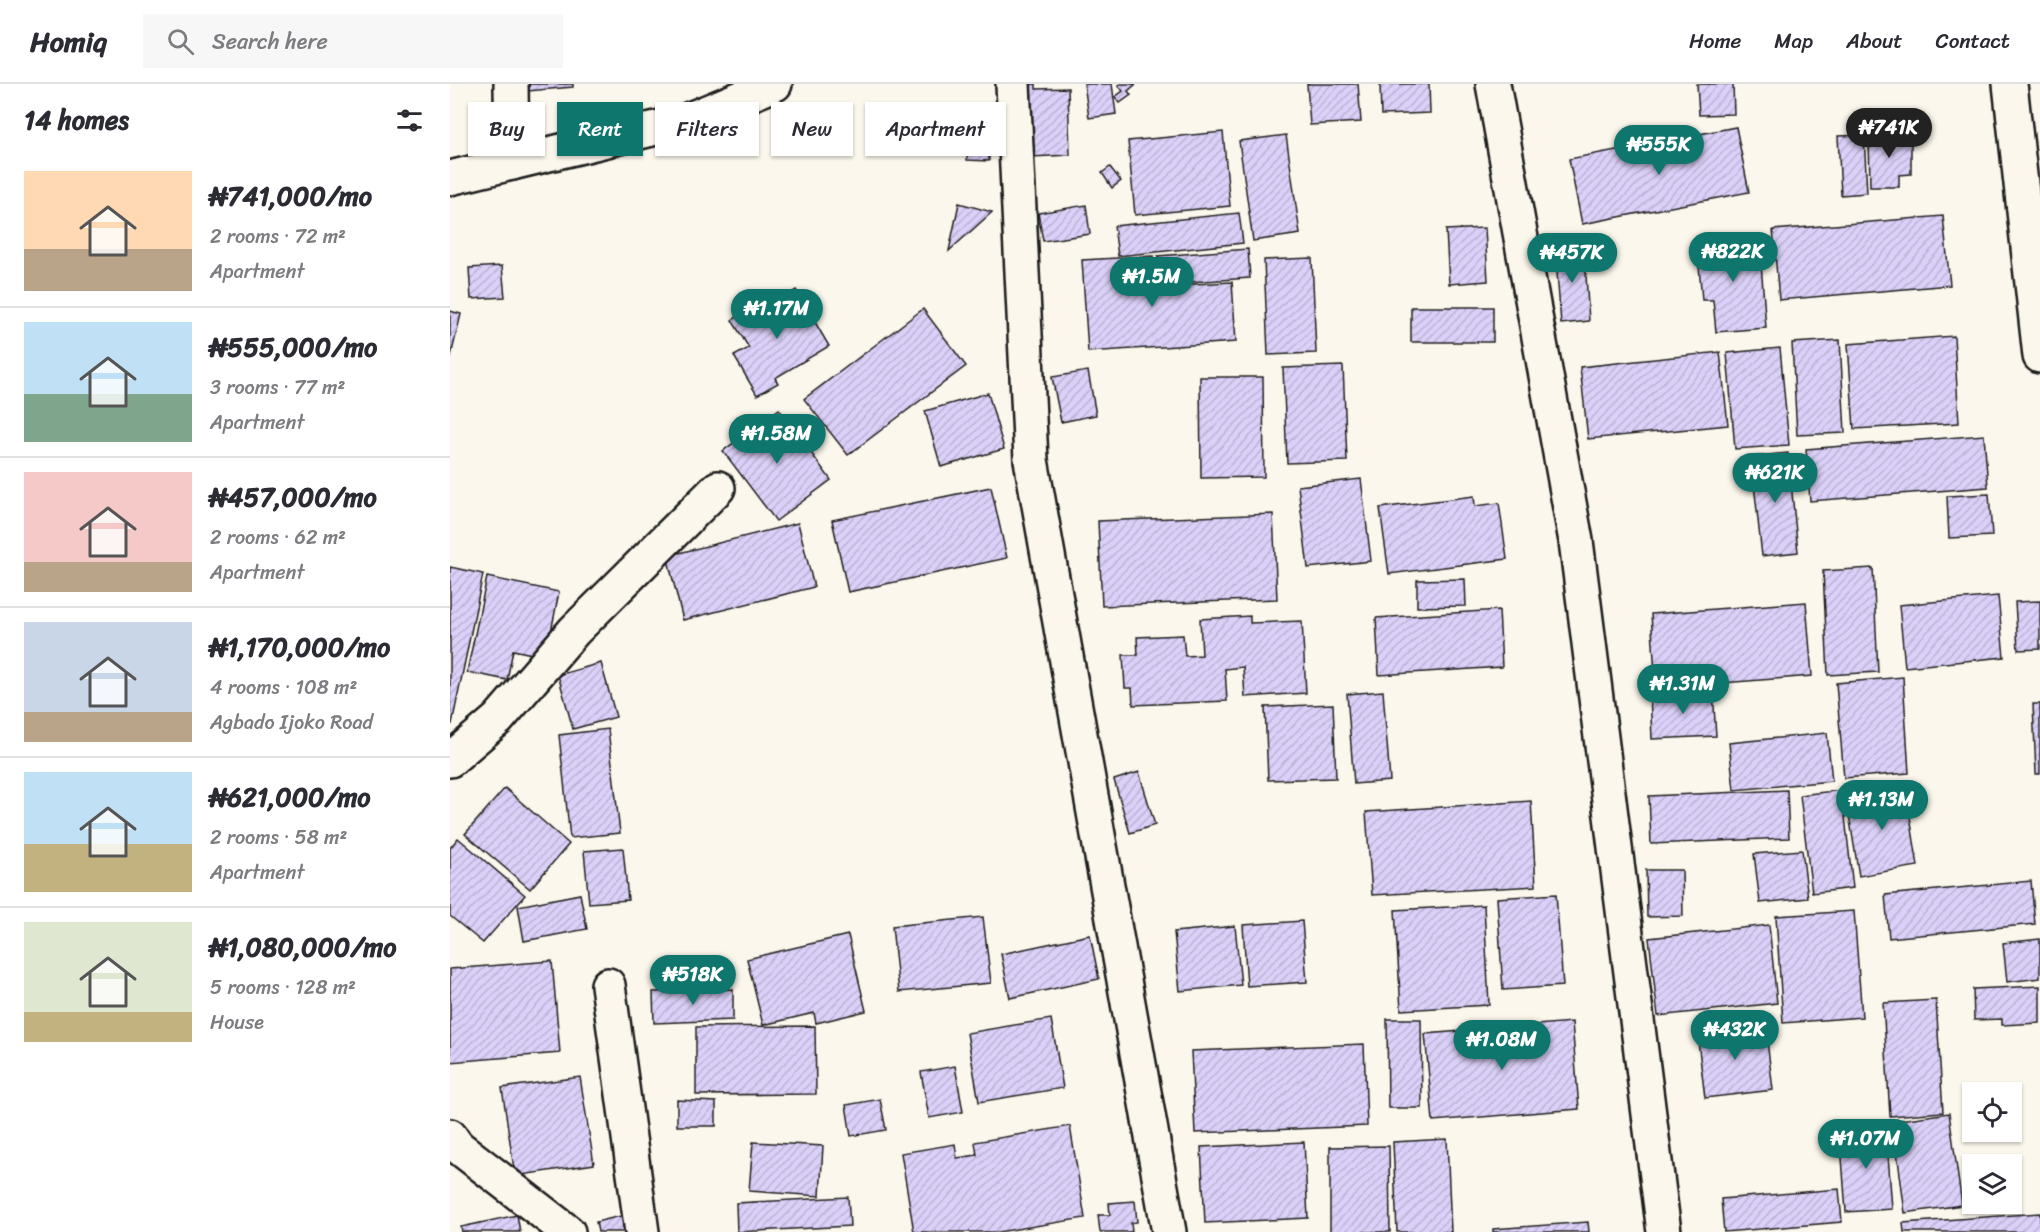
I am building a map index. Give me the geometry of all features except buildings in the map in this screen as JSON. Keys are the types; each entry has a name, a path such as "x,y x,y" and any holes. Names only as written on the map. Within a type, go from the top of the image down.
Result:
{"street":[{"path":"511,84 512,163"},
{"path":"450,178 685,121 775,84"},
{"path":"1013,84 1031,460 1169,1232"},
{"path":"1493,84 1576,541 1664,1232"},
{"path":"2010,84 2040,356"},
{"path":"450,760 498,719 574,631 718,488"},
{"path":"608,985 642,1232"},
{"path":"450,1136 457,1146 568,1232"}]}
